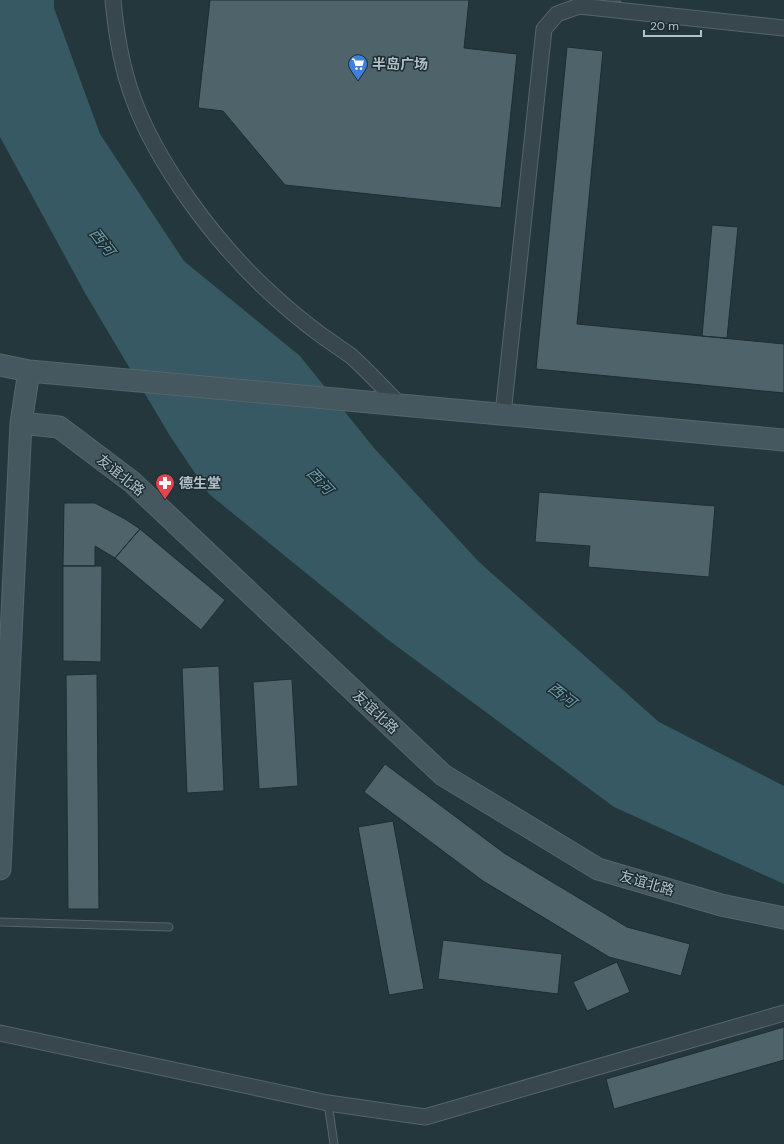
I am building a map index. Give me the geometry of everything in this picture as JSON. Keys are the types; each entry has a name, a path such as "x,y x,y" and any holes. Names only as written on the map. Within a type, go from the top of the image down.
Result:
{"main road":[{"path":"0,366 28,371 784,440"},
{"path":"0,869 3,744 21,423 28,371"},
{"name":"友谊北路","path":"21,423 59,427 132,482 443,776 598,869 721,905 784,918"}],"street":[{"path":"112,0 119,49 133,98 143,122 163,159 186,194 211,229 264,287 292,312 351,356 400,405"},
{"path":"503,414 544,29 556,14 579,6 784,28"},
{"path":"0,1033 328,1103 424,1117 784,1013"}],"lane":[{"path":"0,922 169,927"},
{"path":"328,1103 334,1144"}],"water":[{"name":"西河","path":"0,0 54,0 54,8 100,134 184,261 300,356 374,448 479,562 659,722 784,786 784,884 614,807 387,639 209,494 170,436 85,293 0,137"}],"building":[{"name":"半岛广场","path":"210,0 469,0 464,48 517,54 501,208 285,185 223,111 198,108"},
{"path":"589,0 622,0 622,3"},
{"path":"567,47 603,51 577,324 784,344 784,393 536,369"},
{"path":"712,225 738,227 727,338 702,336"},
{"path":"539,492 715,506 709,577 588,567 590,546 535,542"},
{"path":"64,503 95,503 140,529 115,558 95,546 95,566 63,566"},
{"path":"140,529 225,600 201,630 115,558"},
{"path":"63,566 102,566 101,662 63,661"},
{"path":"219,666 224,791 187,793 182,668"},
{"path":"97,674 99,909 68,909 66,675"},
{"path":"292,679 298,786 259,789 253,682"},
{"path":"385,764 504,853 627,927 690,944 681,976 609,957 483,881 364,792"},
{"path":"393,821 424,989 389,995 358,827"},
{"path":"443,940 562,954 558,994 438,979"},
{"path":"617,962 630,992 587,1011 573,982"},
{"path":"784,1027 784,1060 614,1109 606,1079"}],"place":[{"name":"半岛广场","path":"358,81"},
{"name":"德生堂","path":"165,500"}]}
